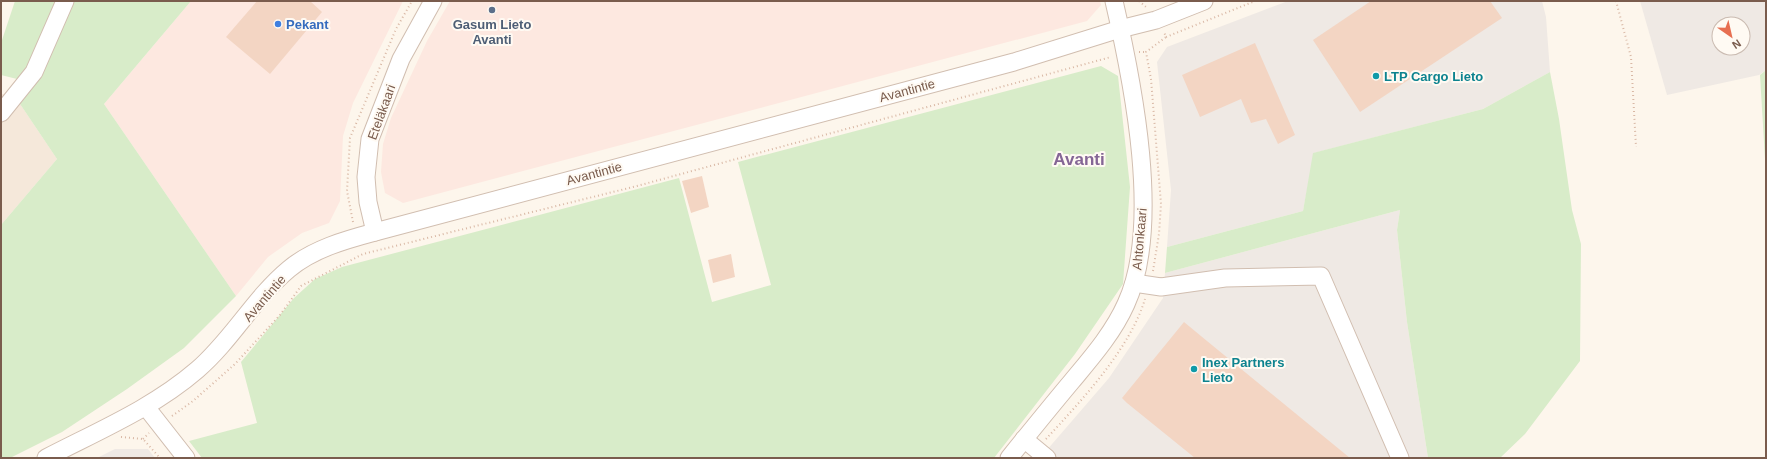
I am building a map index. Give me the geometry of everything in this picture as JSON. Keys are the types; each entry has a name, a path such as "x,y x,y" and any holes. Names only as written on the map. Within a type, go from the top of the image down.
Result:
{"street":[{"path":"1,113 34,72 65,1"},
{"name":"Eteläkaari","path":"375,232 368,202 366,177 370,139 402,59 433,1"},
{"path":"1114,1 1120,28"},
{"name":"Avantintie","path":"46,458 146,407 174,388 208,360 232,335 270,288 289,269 304,258 330,246 375,232 1014,62 1120,28 1156,20 1204,1"},
{"name":"Ahtonkaari","path":"1009,458 1096,353 1126,304 1134,283 1139,263 1141,227 1140,163 1136,119 1120,28"},
{"path":"1134,283 1161,287 1225,278 1321,276 1400,458"},
{"path":"146,407 186,458"},
{"path":"1024,439 1047,458"}],"path":[{"path":"1139,1 1148,10"},
{"path":"1166,37 1255,1"},
{"path":"1616,1 1630,57 1636,147"},
{"path":"1137,53 1146,52"},
{"path":"142,439 160,424 193,401 235,364 280,315 301,286 363,254 637,186 1113,57"},
{"path":"116,439 122,437 142,439 160,458"}],"shaded area":[{"path":"191,1 403,1 353,103 343,136 340,201 329,223 302,233 268,257 236,296 104,104"},
{"path":"450,1 1100,1 1101,5 1087,21 403,203 385,193 381,172 383,144 391,118 427,41"},
{"path":"1288,1 1542,1 1546,17 1550,72 1483,109 1314,153 1303,211 1167,247 1171,190 1157,62 1167,47"},
{"path":"1640,1 1766,1 1766,70 1759,75 1667,95"},
{"path":"1,94 14,95 57,159 1,225"},
{"path":"1400,210 1397,230 1407,322 1428,458 1040,458 1109,378 1163,298 1165,273"},
{"path":"115,449 148,449 155,458 97,458"}],"green space":[{"path":"15,1 191,1 104,104 236,296 184,348 127,389 62,432 10,458 1,458 1,225 57,159 14,95 25,81 1,75 1,43"},
{"path":"1101,66 1118,76 1130,187 1123,284 1075,354 994,458 202,458 189,441 257,423 241,362 294,298 315,279 342,267 679,178 712,302 771,285 738,162"},
{"path":"1766,70 1766,176 1760,75"},
{"path":"1550,72 1559,119 1572,210 1581,244 1580,361 1525,434 1500,458 1428,458 1407,322 1397,230 1400,210 1165,273 1167,247 1303,211 1313,153 1483,109"}],"building":[{"path":"257,1 310,1 322,12 270,74 226,37"},
{"name":"LTP Cargo Lieto","path":"1371,1 1490,1 1502,18 1360,112 1313,40"},
{"path":"1255,43 1295,135 1278,144 1266,119 1251,123 1241,99 1200,117 1182,75"},
{"path":"702,176 709,207 691,213 682,181"},
{"path":"731,254 735,277 713,283 708,260"},
{"name":"Inex Partners Lieto","path":"1184,322 1350,458 1195,458 1127,403 1122,398"}],"place":[{"name":"Gasum Lieto Avanti","path":"492,10"},
{"name":"Pekant","path":"278,24"},
{"name":"LTP Cargo Lieto","path":"1376,76"},
{"name":"Inex Partners Lieto","path":"1194,369"}],"district":[{"name":"Avanti","path":"1079,159"}]}
